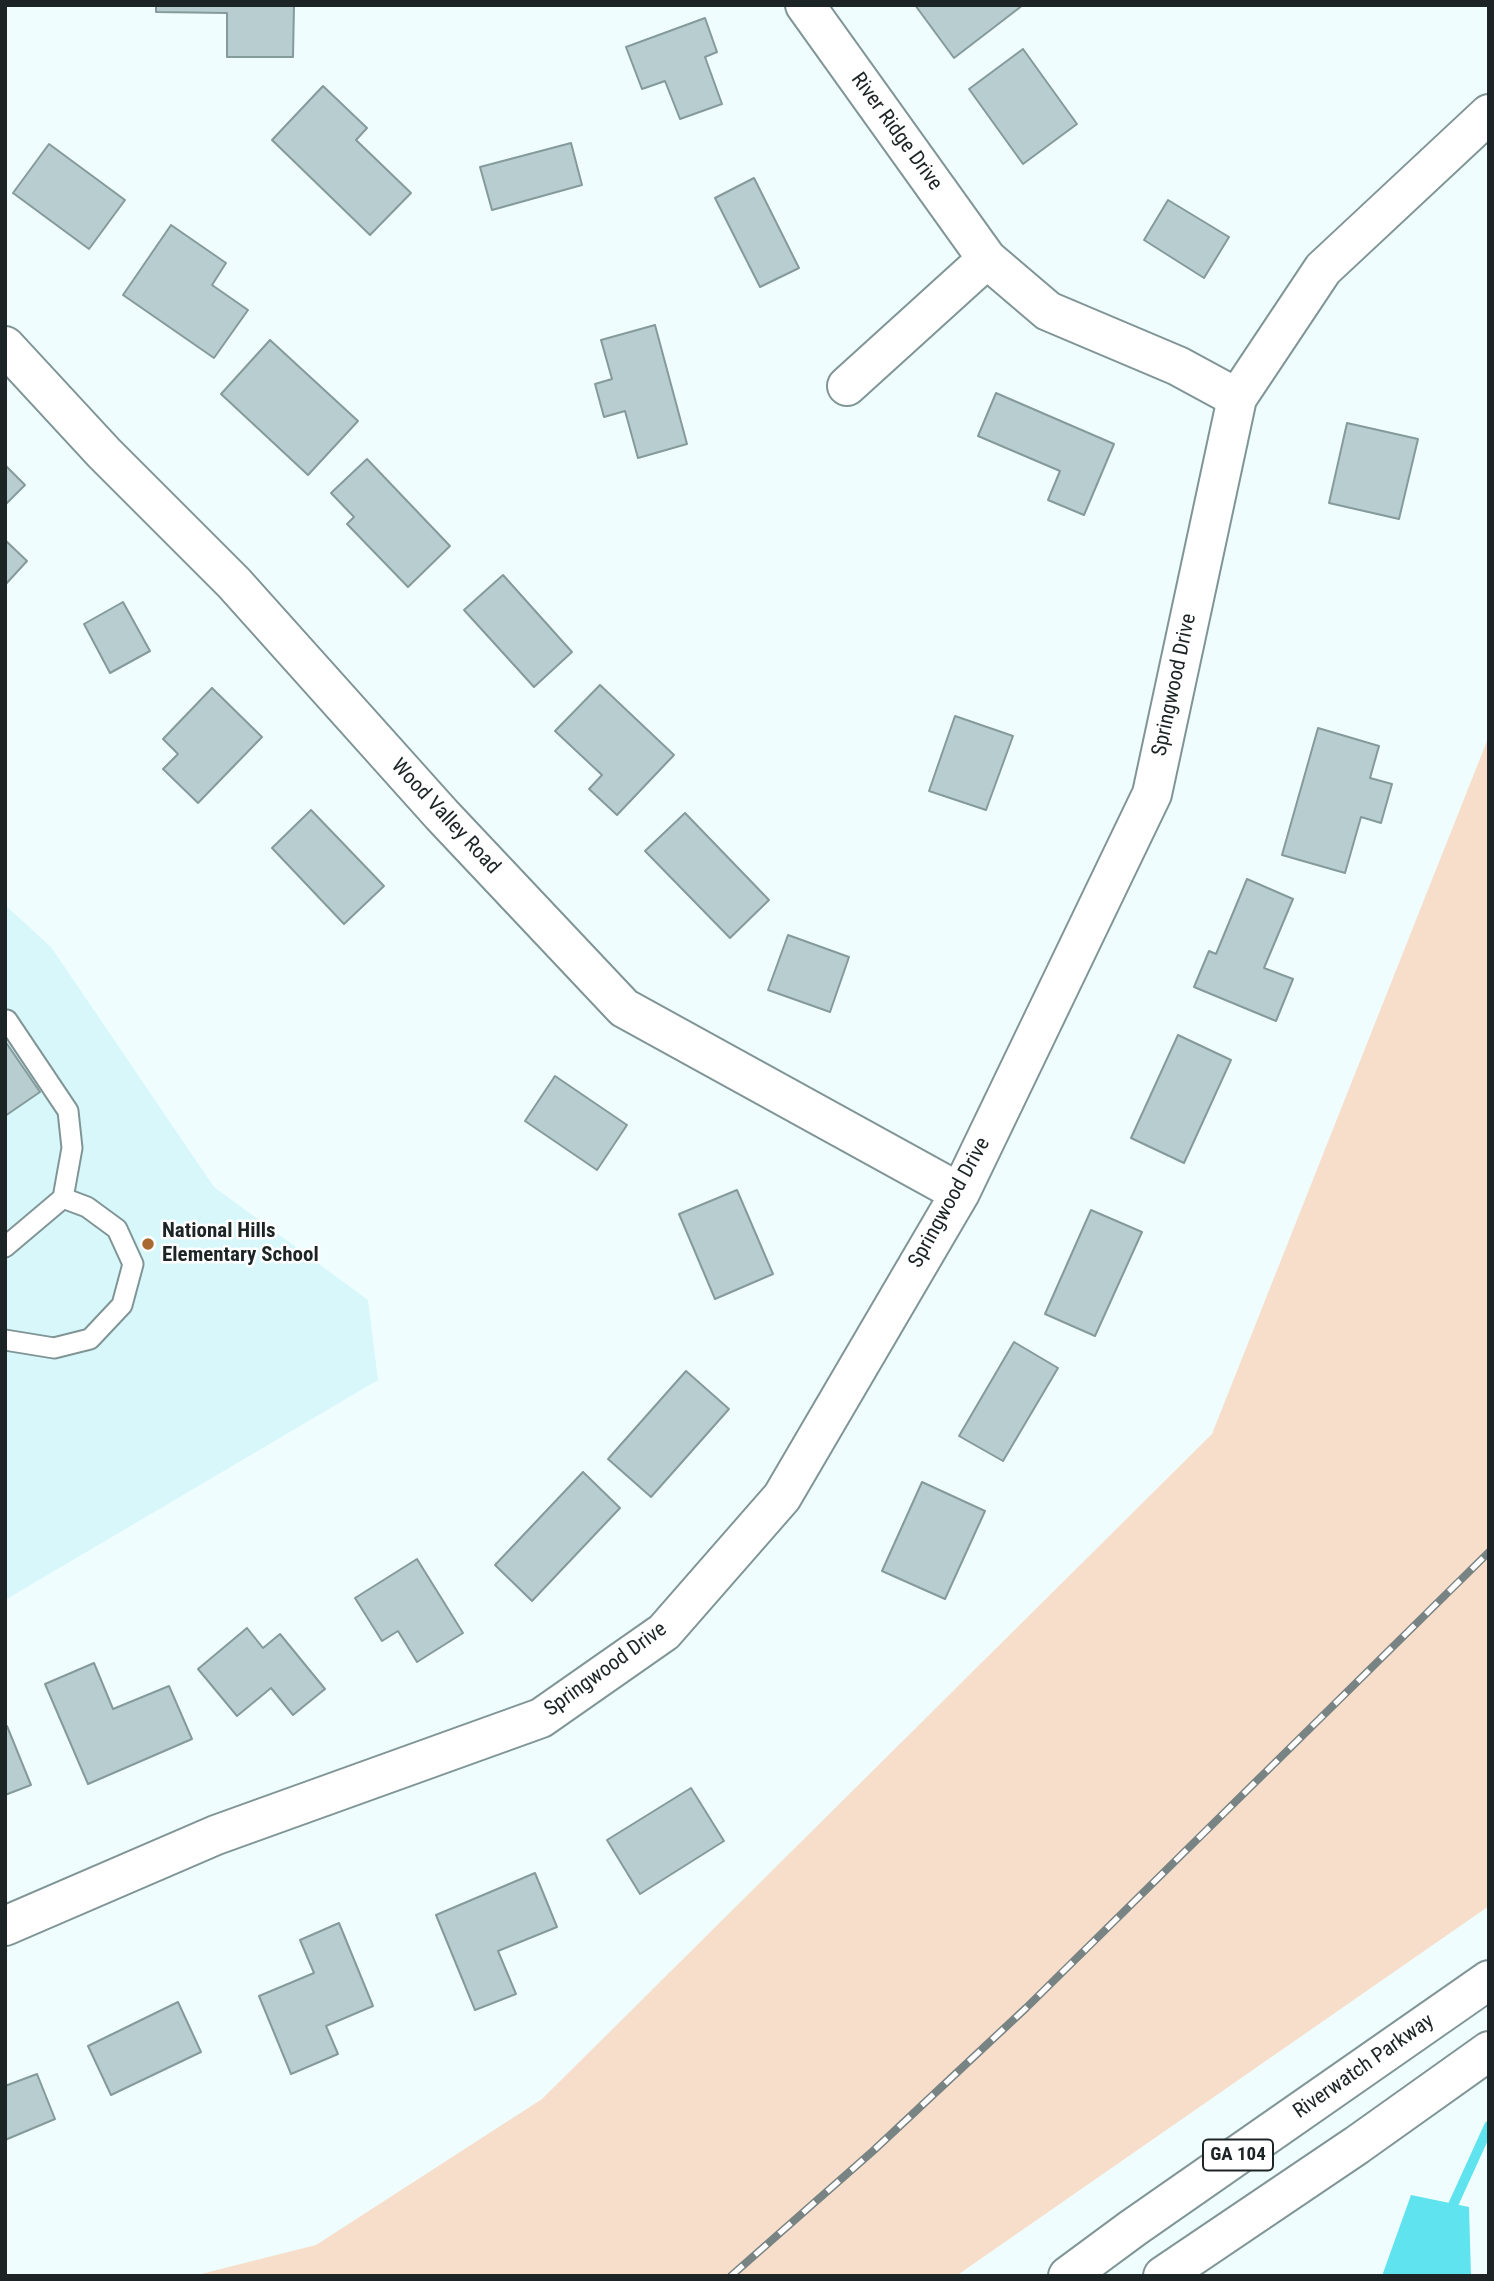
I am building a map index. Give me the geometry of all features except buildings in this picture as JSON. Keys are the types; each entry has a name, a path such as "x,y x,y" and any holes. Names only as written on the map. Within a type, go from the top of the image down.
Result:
{"street":[{"name":"River Ridge Drive","path":"805,5 987,259 1048,311 1178,366 1237,398"},
{"name":"Springwood Drive","path":"5,1926 216,1835 541,1718 664,1632 782,1497 960,1193 1152,794 1237,398 1323,269 1489,114"},
{"path":"846,386 987,259"},
{"name":"Wood Valley Road","path":"5,346 104,453 234,583 452,825 624,1009 960,1193"},
{"name":"Riverwatch Parkway","path":"1068,2276 1489,1980"},
{"name":"GA 104","path":"1163,2276 1489,2052"}],"lane":[{"path":"5,1247 63,1198 72,1148 68,1111 7,1020"},
{"path":"5,1340 54,1348 90,1339 122,1305 133,1264 117,1229 87,1207 63,1198"}],"shaded area":[{"path":"1489,736 1489,1906 956,2276 193,2276 316,2245 542,2099 1212,1434"},
{"name":"National Hills Elementary School","path":"5,905 51,947 214,1187 368,1300 378,1380 5,1600"}],"water":[{"path":"1411,2195 1469,2207 1471,2276 1382,2276"}],"waterway":[{"path":"1448,2216 1489,2126"}],"railway":[{"path":"731,2276 873,2151 1026,2008 1489,1552"}],"place":[{"name":"National Hills Elementary School","path":"148,1244"}]}
